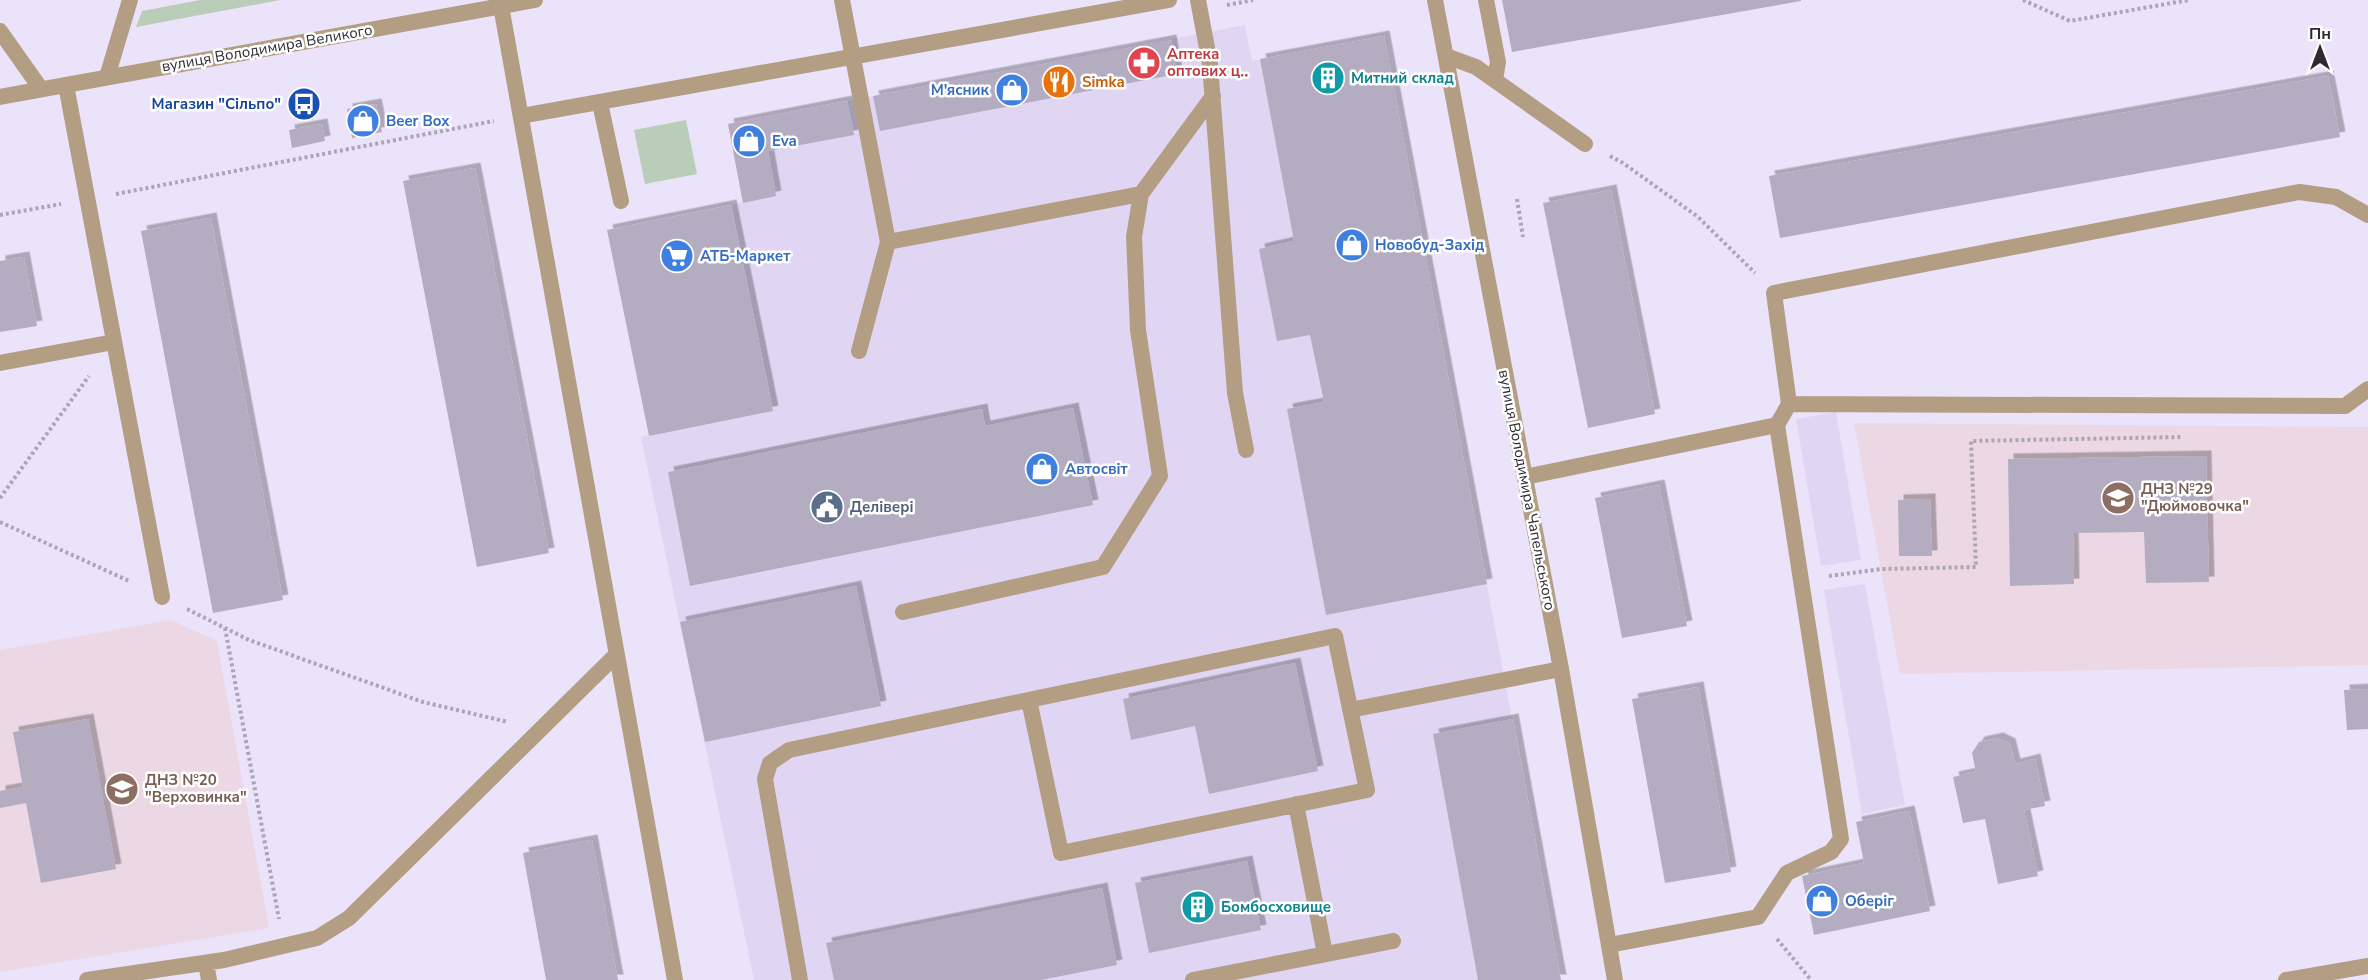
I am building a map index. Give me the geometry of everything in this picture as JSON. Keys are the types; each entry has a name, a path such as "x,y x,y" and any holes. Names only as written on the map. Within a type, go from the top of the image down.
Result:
{"street":[{"path":"107,77 129,0"},
{"name":"вулиця Володимира Великого","path":"0,97 499,3 535,0"},
{"path":"842,0 888,242 859,351"},
{"path":"521,116 1169,0"},
{"path":"1198,0 1210,64 1235,393 1246,450"},
{"name":"вулиця Володимира Чапельського","path":"1435,0 1562,669 1615,980"},
{"path":"1486,0 1498,62 1495,80"},
{"path":"499,3 675,980"},
{"path":"0,31 41,89"},
{"path":"1446,56 1476,67 1585,144"},
{"path":"66,86 162,597"},
{"path":"903,612 1102,567 1160,476 1138,330 1134,237 1141,194 1213,96"},
{"path":"600,103 621,201"},
{"path":"1609,945 1758,917 1787,873 1831,852 1841,839 1778,424 1789,404 1774,293 2299,192 2336,197 2368,216"},
{"path":"888,242 1141,194"},
{"path":"0,363 114,342"},
{"path":"1789,404 2345,406 2368,389"},
{"path":"1525,477 1778,424"},
{"path":"800,980 765,779 770,763 789,750 1335,636 1367,790 1061,853 1029,700"},
{"path":"87,980 206,963 284,946 317,938 350,918 617,654"},
{"path":"1350,710 1562,669"},
{"path":"1296,804 1325,954"},
{"path":"1193,980 1393,941"},
{"path":"206,963 209,980"},
{"path":"2286,980 2368,966"}],"path":[{"path":"2023,0 2070,21 2189,0"},
{"path":"0,215 521,116"},
{"path":"1585,144 1623,163 1698,218 1774,293"},
{"path":"1517,199 1523,237"},
{"path":"0,498 114,342"},
{"path":"1802,579 1881,569 1977,567 1971,441 2184,437"},
{"path":"0,522 249,640 423,702 540,729"},
{"path":"225,628 284,946"},
{"path":"1758,917 1811,980"}],"shaded area":[{"path":"1245,25 1252,61 1384,36 1561,980 754,980 641,437 773,411 731,205 743,202 728,124"},
{"path":"1836,412 1861,560 1821,566 1796,419"},
{"name":"ДНЗ №29 \"Дюймовочка\"","path":"1854,423 2368,427 2368,665 1900,674"},
{"path":"1865,584 1905,805 1862,814 1824,590"},
{"name":"ДНЗ №20 \"Верховинка\"","path":"171,620 217,641 269,928 0,972 0,650"}],"green space":[{"path":"200,0 280,0 136,27 142,11"},
{"path":"686,120 697,174 645,184 634,130"}],"building":[{"path":"1502,0 1801,0 1801,1 1512,52"},
{"path":"1384,36 1487,584 1326,615 1287,409 1324,402 1310,335 1277,341 1259,249 1294,241 1260,59"},
{"path":"1171,40 1177,74 880,131 873,96"},
{"path":"2328,76 2340,137 1780,238 1769,176"},
{"path":"847,101 854,135 768,151 776,196 743,203 728,124"},
{"path":"376,104 382,132 352,138 347,109"},
{"path":"322,124 325,141 292,148 289,130"},
{"path":"475,168 549,553 477,567 403,181"},
{"path":"1611,190 1655,414 1588,428 1543,203"},
{"path":"731,205 773,411 649,436 607,230"},
{"path":"211,218 283,600 213,613 141,231"},
{"path":"24,257 37,326 0,332 0,261"},
{"path":"1073,408 1093,505 690,586 668,472 982,409 985,426"},
{"name":"ДНЗ №29 \"Дюймовочка\"","path":"2206,456 2209,582 2146,583 2144,532 2073,533 2074,584 2010,586 2008,459"},
{"path":"1659,485 1687,626 1622,638 1595,498"},
{"path":"1930,499 1932,556 1899,556 1898,500"},
{"path":"856,586 881,706 705,742 680,622"},
{"path":"1295,663 1318,771 1209,794 1195,726 1131,740 1123,699"},
{"path":"1698,687 1731,872 1665,883 1632,699"},
{"path":"2368,689 2368,729 2347,730 2344,690"},
{"path":"88,719 116,869 41,883 26,803 0,808 0,791 23,787 13,732"},
{"path":"1513,719 1561,980 1478,980 1433,734"},
{"path":"1998,738 2010,744 2015,764 2035,759 2045,806 2024,810 2038,876 1998,884 1985,819 1963,823 1953,777 1976,772 1972,753 1979,742"},
{"path":"1909,811 1930,911 1814,935 1802,876 1864,863 1856,822"},
{"path":"592,840 618,980 546,980 523,853"},
{"name":"Бомбосховище","path":"1247,861 1261,930 1149,953 1135,883"},
{"path":"1102,888 1117,965 1041,980 834,980 826,943"}],"place":[{"name":"Аптека оптових ц‥","path":"1144,63"},
{"name":"Митний склад","path":"1328,78"},
{"name":"Simka","path":"1059,82"},
{"name":"М'ясник","path":"1012,90"},
{"name":"Магазин \"Сільпо\"","path":"304,104"},
{"name":"Beer Box","path":"363,121"},
{"name":"Eva","path":"749,141"},
{"name":"Новобуд-Захід","path":"1352,245"},
{"name":"АТБ-Маркет","path":"677,256"},
{"name":"Автосвіт","path":"1042,469"},
{"name":"ДНЗ №29 \"Дюймовочка\"","path":"2118,498"},
{"name":"Делівері","path":"827,507"},
{"name":"ДНЗ №20 \"Верховинка\"","path":"122,789"},
{"name":"Оберіг","path":"1822,901"},
{"name":"Бомбосховище","path":"1198,907"}]}
